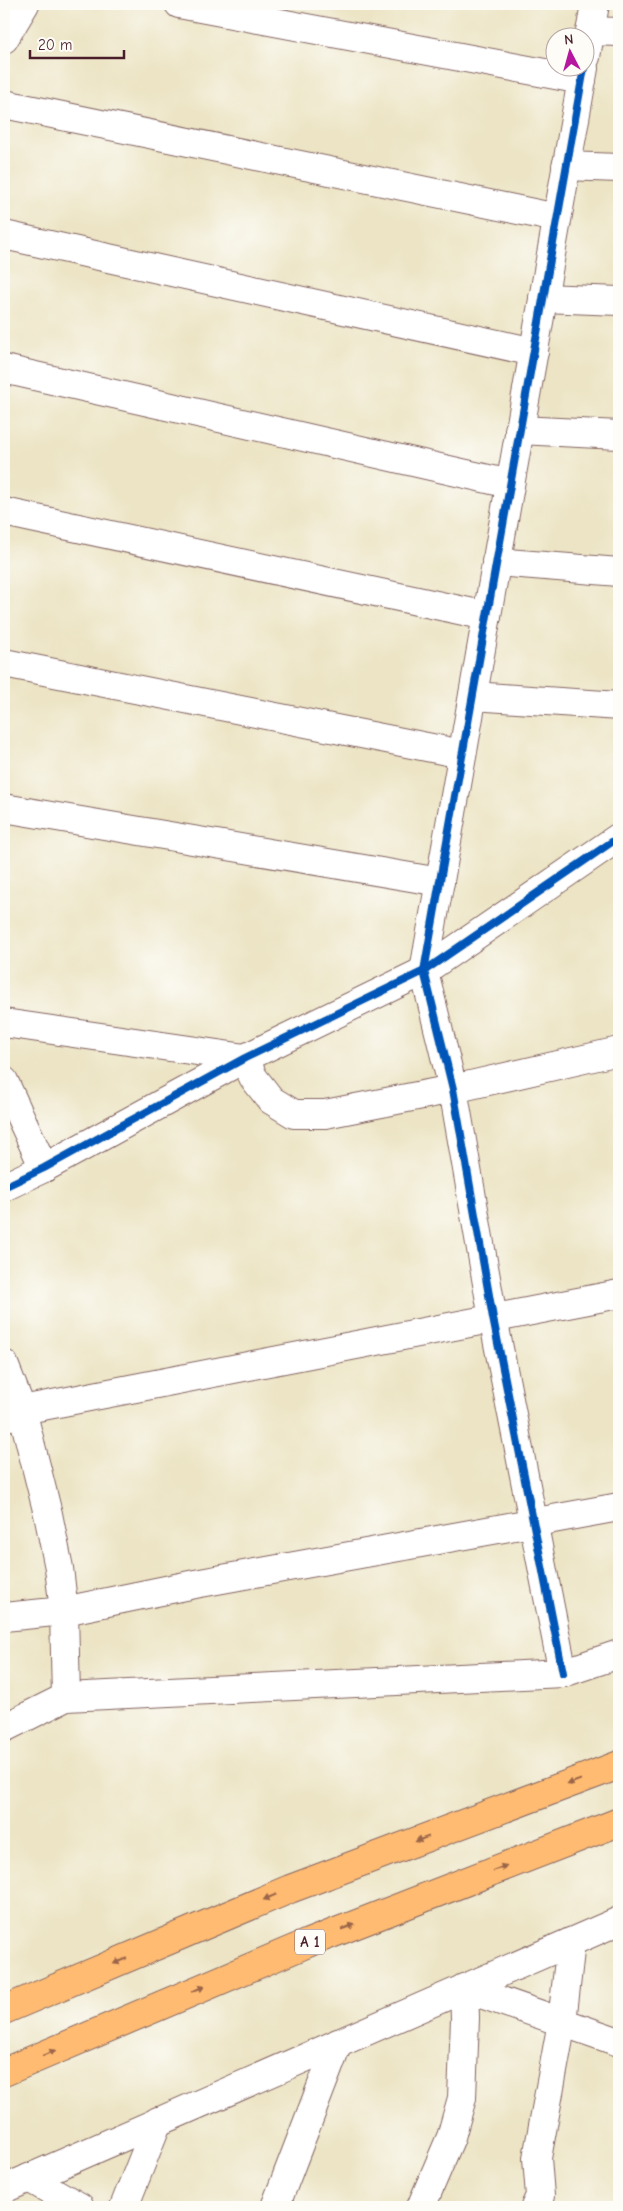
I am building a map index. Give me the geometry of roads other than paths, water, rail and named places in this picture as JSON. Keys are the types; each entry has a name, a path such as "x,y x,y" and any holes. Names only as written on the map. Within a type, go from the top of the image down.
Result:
{"highway":[{"path":"4,2010 290,1889 619,1765"},
{"name":"A 1","path":"4,2072 308,1943 619,1822"}],"street":[{"path":"4,39 25,4"},
{"path":"179,4 546,54"},
{"path":"591,28 595,4"},
{"path":"596,50 619,32"},
{"path":"563,1673 493,1318 453,1089 424,971 582,78"},
{"path":"4,104 557,218"},
{"path":"566,166 619,168"},
{"path":"4,235 534,352"},
{"path":"543,298 619,301"},
{"path":"4,369 510,484"},
{"path":"519,430 619,435"},
{"path":"4,512 487,616"},
{"path":"496,562 619,572"},
{"path":"4,663 462,754"},
{"path":"473,696 619,706"},
{"path":"4,808 440,882"},
{"path":"4,1187 44,1168 245,1058 424,971 619,837"},
{"path":"4,1023 245,1058"},
{"path":"245,1058 253,1077 271,1100 294,1114 325,1114 453,1089 619,1051"},
{"path":"4,1081 44,1168"},
{"path":"13,1414 619,1294"},
{"path":"4,1364 13,1414 48,1514 64,1611 66,1697"},
{"path":"4,1617 64,1611 194,1584 619,1507"},
{"path":"4,1728 66,1697 563,1673 619,1654"},
{"path":"4,2189 619,1921"},
{"path":"535,2207 540,2196 537,2158 562,2022 571,1942"},
{"path":"464,1988 619,2042"},
{"path":"421,2207 451,2137 462,2098 466,2018 464,1988"},
{"path":"275,2207 338,2043"},
{"path":"124,2207 158,2121"},
{"path":"29,2178 80,2207"}]}
